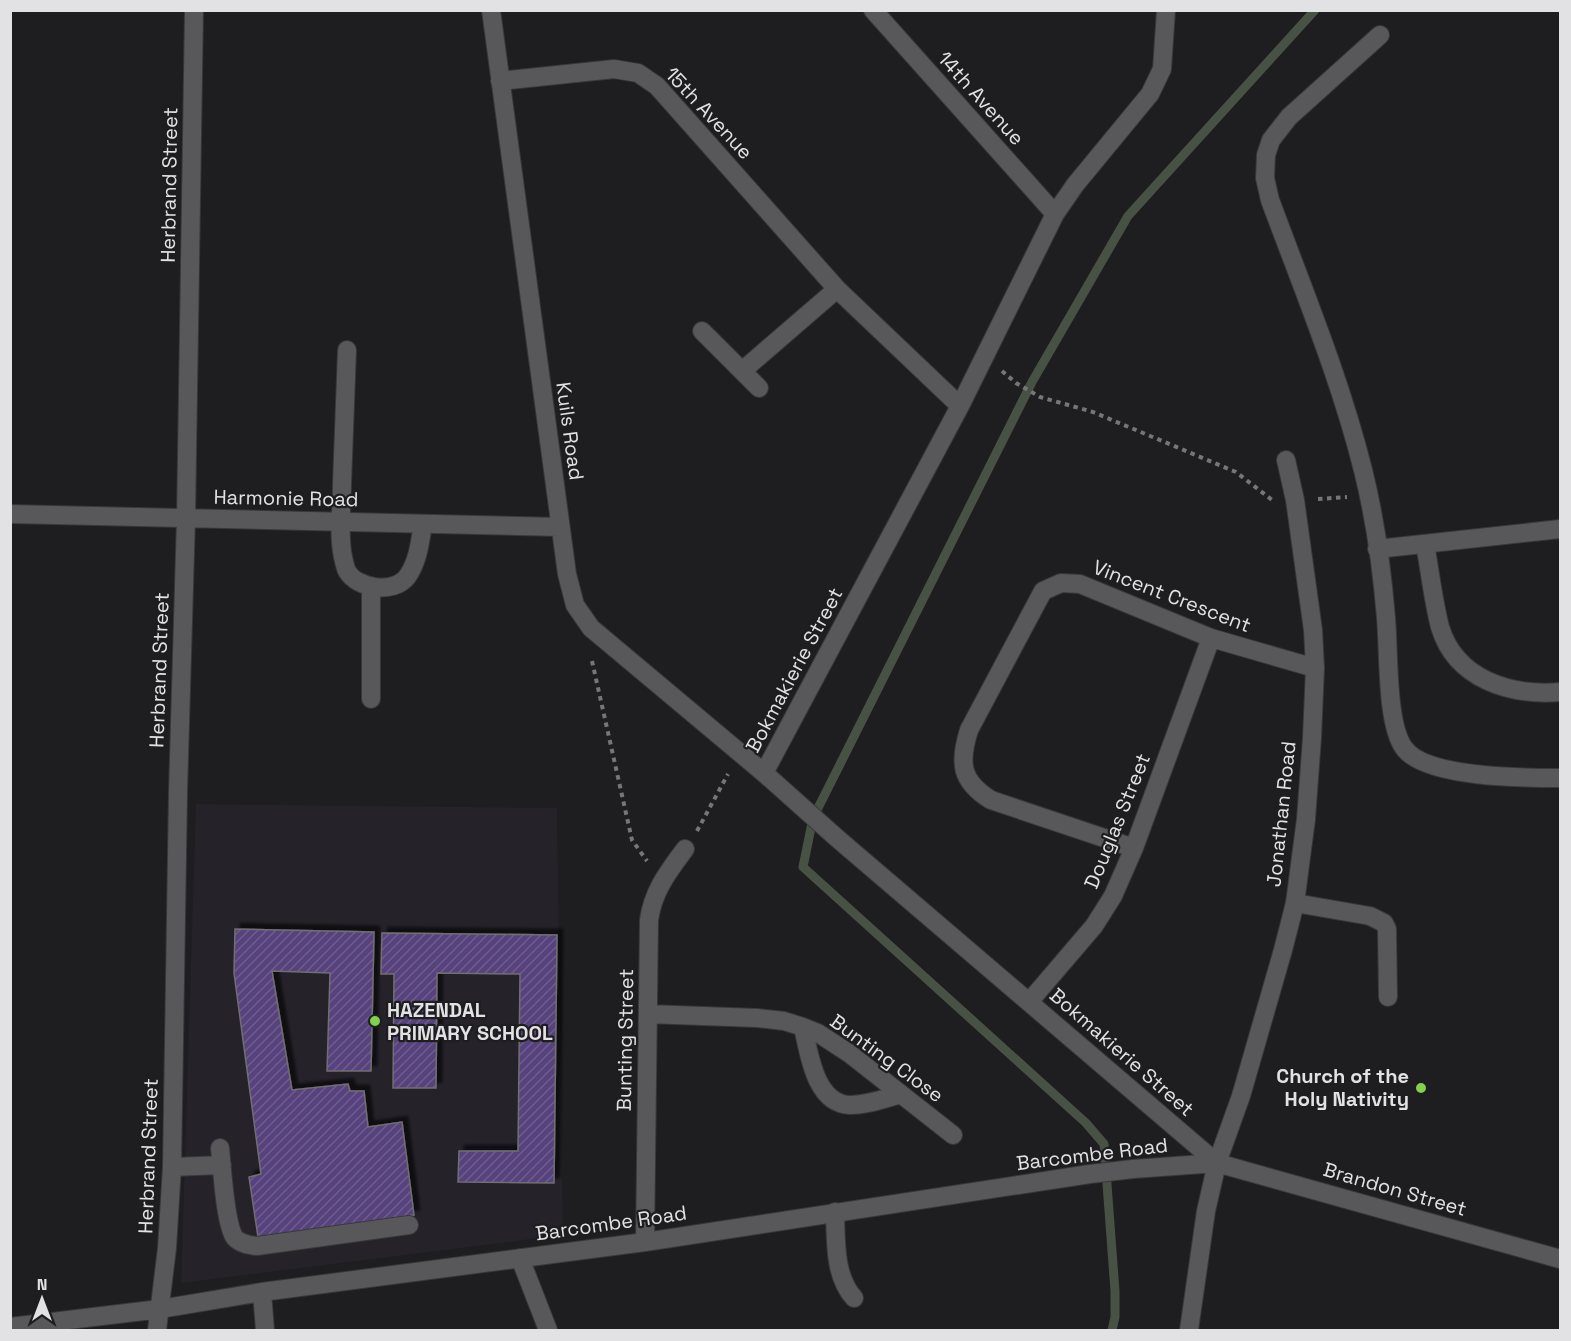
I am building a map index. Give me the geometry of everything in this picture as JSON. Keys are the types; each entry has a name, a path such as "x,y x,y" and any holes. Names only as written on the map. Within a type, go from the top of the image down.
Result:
{"street":[{"name":"Herbrand Street","path":"157,1330 170,1212 172,1167 194,10"},
{"name":"Kuils Road","path":"490,10 560,527 569,586 575,605 591,628 765,773"},
{"name":"14th Avenue","path":"873,10 1055,214"},
{"name":"Bokmakierie Street","path":"1166,10 1162,69 1150,94 1075,185 1055,214 960,406 765,773 838,839 1217,1163"},
{"path":"1380,35 1289,117 1271,140 1266,155 1265,177 1270,200 1339,390 1364,471 1386,618 1391,700 1397,733 1404,749 1419,760 1446,768 1507,778 1560,778"},
{"name":"15th Avenue","path":"500,81 614,69 638,74 657,86 837,289 960,406"},
{"path":"742,371 837,289"},
{"path":"702,331 759,388"},
{"path":"347,350 341,522 342,555 346,571 357,581 371,586 397,585 406,579 417,554 423,524"},
{"name":"Jonathan Road","path":"1217,1163 1241,1096 1295,903 1307,807 1315,668 1313,630 1295,500 1286,460"},
{"name":"Harmonie Road","path":"10,514 560,527"},
{"path":"1377,549 1560,529"},
{"path":"1425,544 1440,628 1450,650 1467,668 1487,682 1512,690 1538,694 1560,692"},
{"name":"Vincent Crescent","path":"1134,848 991,800 977,791 966,774 962,761 969,730 1037,597 1043,591 1060,583 1080,584 1211,638 1315,668"},
{"path":"371,586 371,699"},
{"name":"Douglas Street","path":"1029,1002 1094,926 1113,896 1134,848 1211,638"},
{"name":"Bunting Street","path":"645,1242 649,920 651,903 661,881 685,849"},
{"path":"1295,903 1370,916 1384,923 1387,929 1388,998"},
{"name":"Bunting Close","path":"648,1014 757,1018 784,1021 803,1027 818,1033 850,1054 953,1136"},
{"path":"803,1027 814,1070 822,1089 831,1100 848,1105 872,1103 901,1094"},
{"path":"172,1167 221,1156 229,1225 235,1238 244,1244 257,1246 409,1225"},
{"path":"1189,1330 1206,1211 1217,1163"},
{"name":"Barcombe Road","path":"10,1327 160,1310 262,1292 645,1242 1090,1174 1217,1163"},
{"name":"Brandon Street","path":"1217,1163 1560,1259"},
{"path":"835,1212 837,1250 843,1283 854,1298"},
{"path":"520,1258 548,1330"},
{"path":"262,1292 265,1330"}],"path":[{"path":"998,367 1016,383 1040,397 1093,412 1236,472 1269,500 1368,496"},
{"path":"582,617 632,840 661,881"},
{"path":"685,849 714,802 739,753"}],"shaded area":[{"name":"HAZENDAL PRIMARY SCHOOL","path":"196,804 557,808 563,1235 181,1283"}],"building":[{"path":"235,929 374,932 371,1071 327,1071 330,973 272,971 292,1090 348,1084 350,1091 364,1091 368,1127 402,1122 414,1215 258,1237 249,1177 261,1174 234,973"},
{"path":"382,933 557,935 554,1183 458,1182 459,1151 518,1151 520,974 437,973 436,1088 393,1088 394,974 381,974"}],"waterway":[{"path":"1112,1330 1115,1317 1115,1291 1104,1144 1086,1123 803,867 813,818 1032,382 1128,216 1315,10"}],"place":[{"name":"HAZENDAL PRIMARY SCHOOL","path":"375,1021"},
{"name":"Church of the Holy Nativity","path":"1421,1088"}]}
